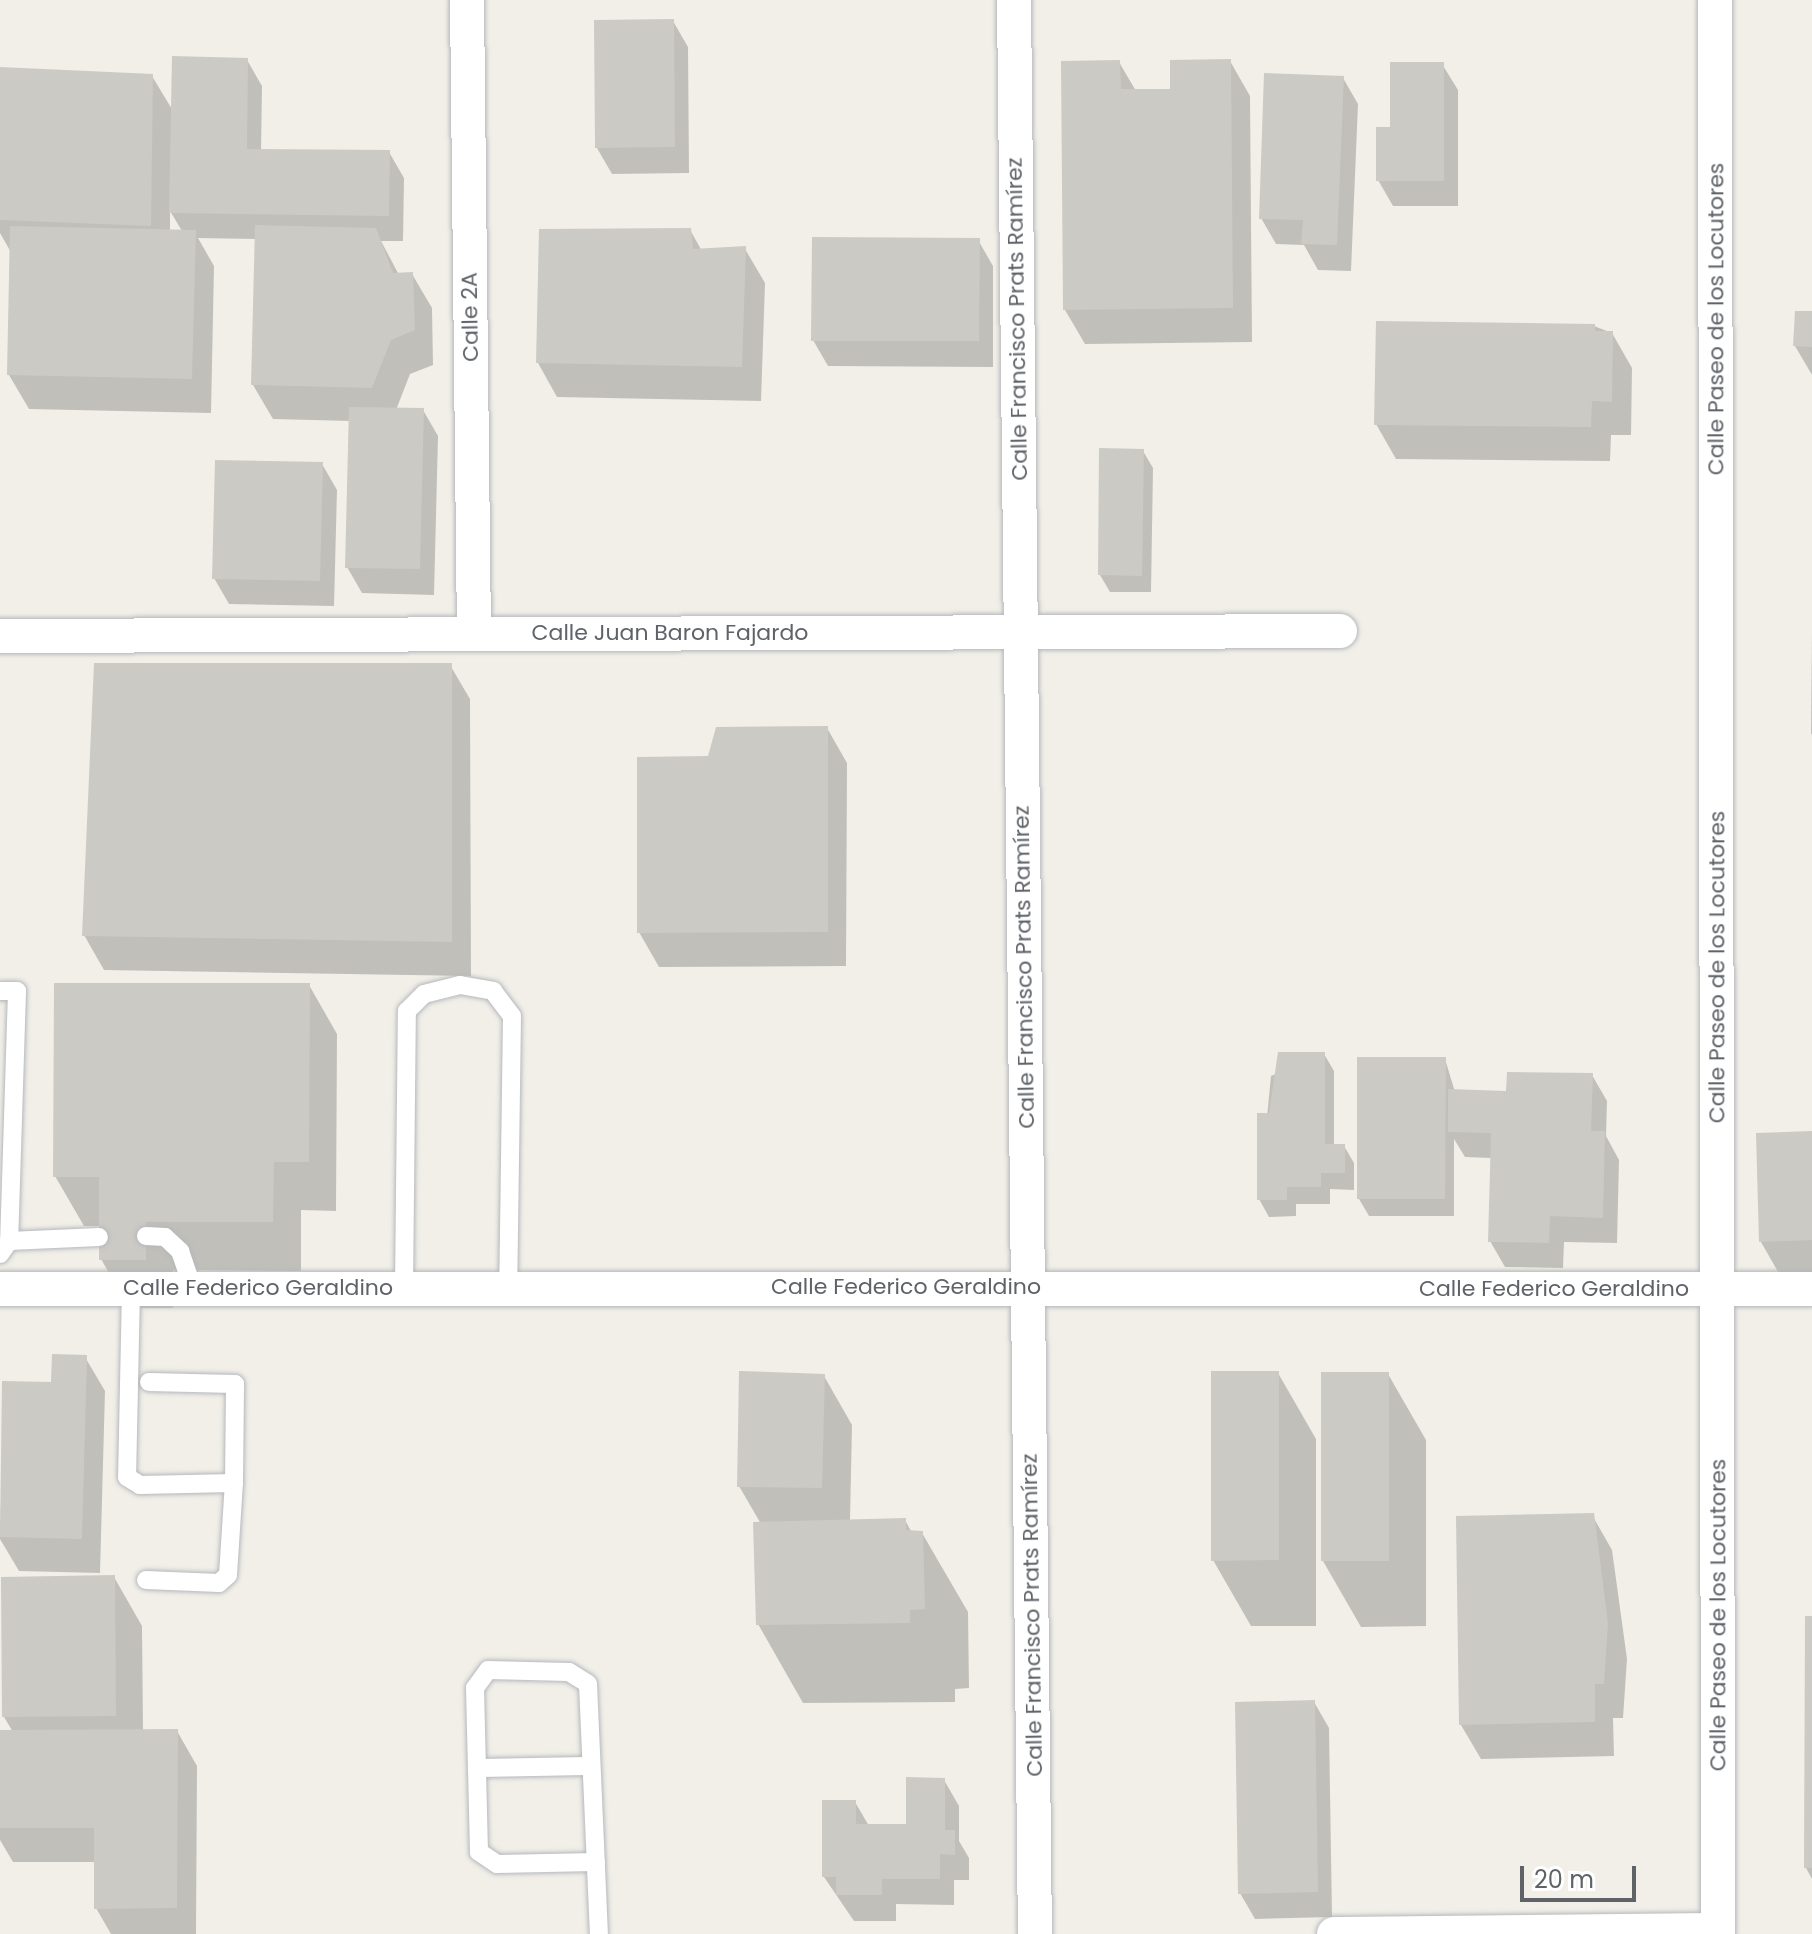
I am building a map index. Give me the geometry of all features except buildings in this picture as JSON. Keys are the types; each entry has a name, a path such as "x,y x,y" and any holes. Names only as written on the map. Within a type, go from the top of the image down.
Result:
{"street":[{"name":"Calle 2A","path":"467,0 474,634"},
{"name":"Calle Francisco Prats Ramírez","path":"1014,0 1035,1934"},
{"name":"Calle Paseo de los Locutores","path":"1715,0 1718,1932"},
{"name":"Calle Juan Baron Fajardo","path":"0,636 1340,631"},
{"name":"Calle Federico Geraldino","path":"0,1289 1028,1286 1812,1289"},
{"path":"1334,1934 1718,1932"}],"lane":[{"path":"404,1287 407,1011 424,994 460,985 493,991 512,1016 508,1288"},
{"path":"0,991 17,991 4,1248 99,1237"},
{"path":"146,1236 165,1237 180,1251 193,1288"},
{"path":"131,1289 127,1477 140,1485 234,1483"},
{"path":"146,1580 219,1583 228,1575 234,1483 235,1384 149,1382"},
{"path":"596,1862 485,1860 477,1768 475,1688 488,1670 580,1674 588,1684 591,1766 596,1862 599,1934"},
{"path":"477,1768 591,1766"}]}
